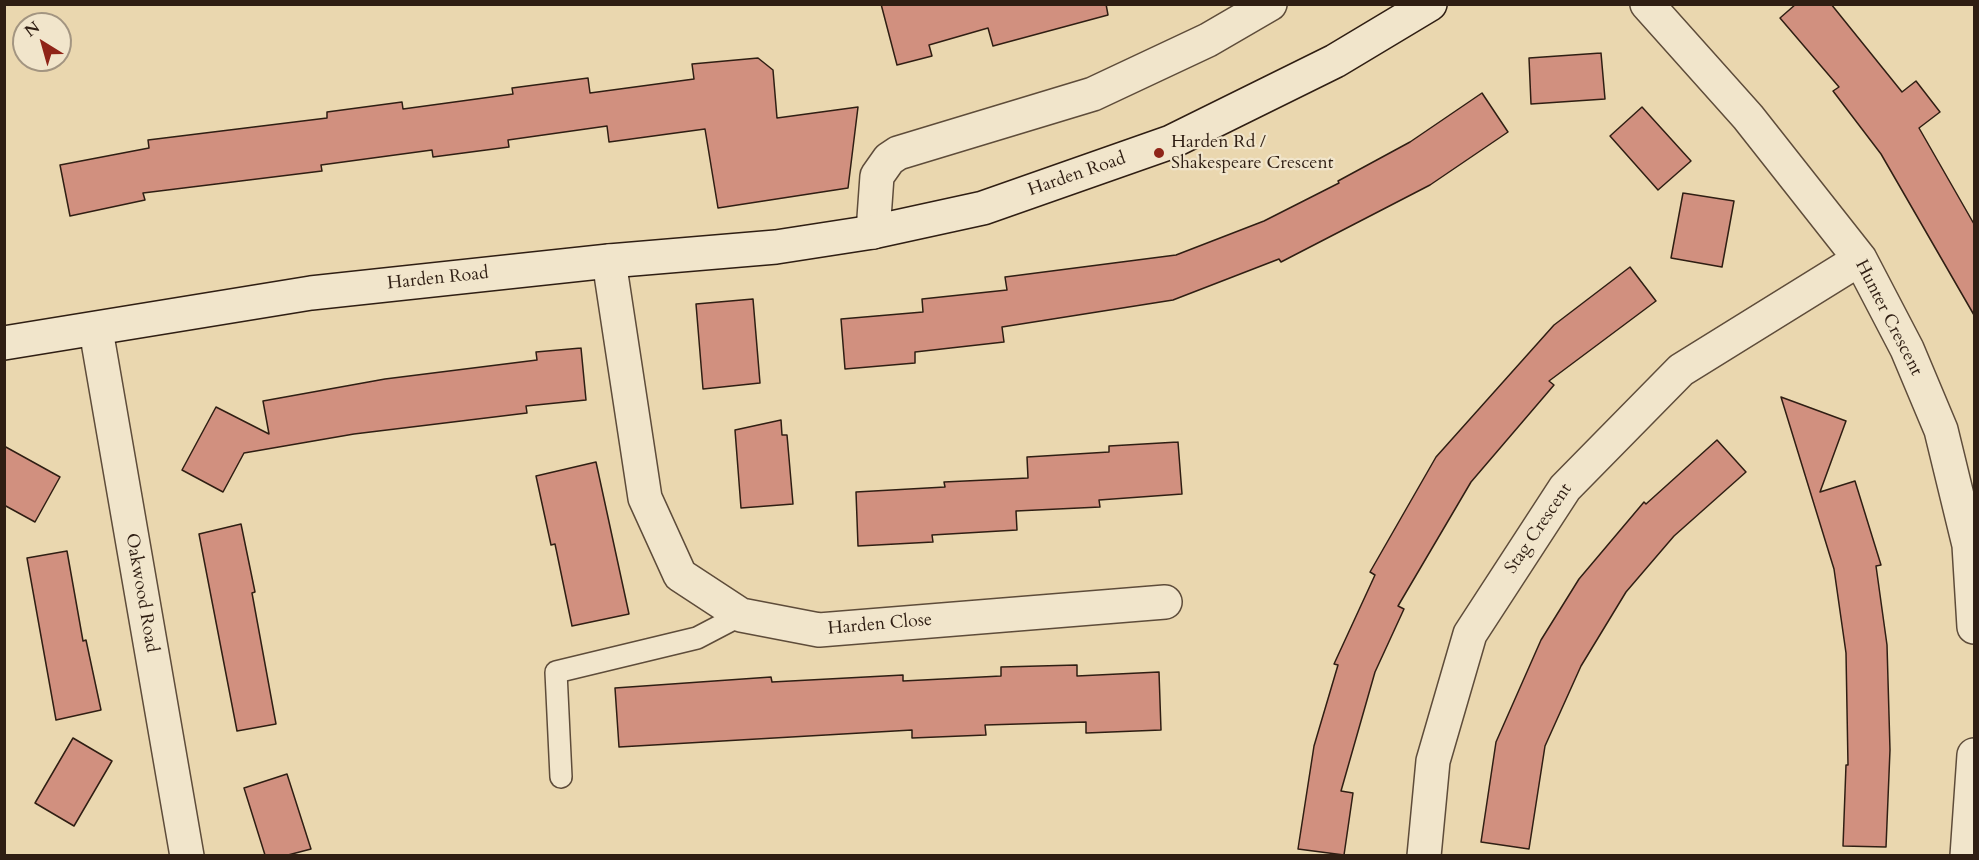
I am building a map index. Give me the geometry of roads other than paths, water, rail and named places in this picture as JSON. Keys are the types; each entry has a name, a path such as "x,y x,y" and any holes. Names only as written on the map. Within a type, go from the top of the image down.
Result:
{"street":[{"path":"873,232 877,176 889,159 898,153 1093,94 1208,40 1270,4"},
{"name":"Harden Road","path":"4,343 96,330 311,293 609,261 776,247 873,232 983,208 1171,142 1335,61 1430,4"},
{"name":"Hunter Crescent","path":"1647,4 1748,117 1860,259 1907,349 1941,430 1969,545 1974,627"},
{"name":"Stag Crescent","path":"1424,855 1432,761 1470,634 1565,488 1681,370 1860,259"},
{"name":"Harden Close","path":"609,261 645,498 680,575 741,615 819,630 1164,601"},
{"name":"Oakwood Road","path":"96,330 183,854"},
{"path":"1967,855 1974,755"}],"lane":[{"path":"561,777 556,672 697,638 741,615"}],"place":[{"name":"Harden Rd / Shakespeare Crescent","path":"1159,153"}]}
